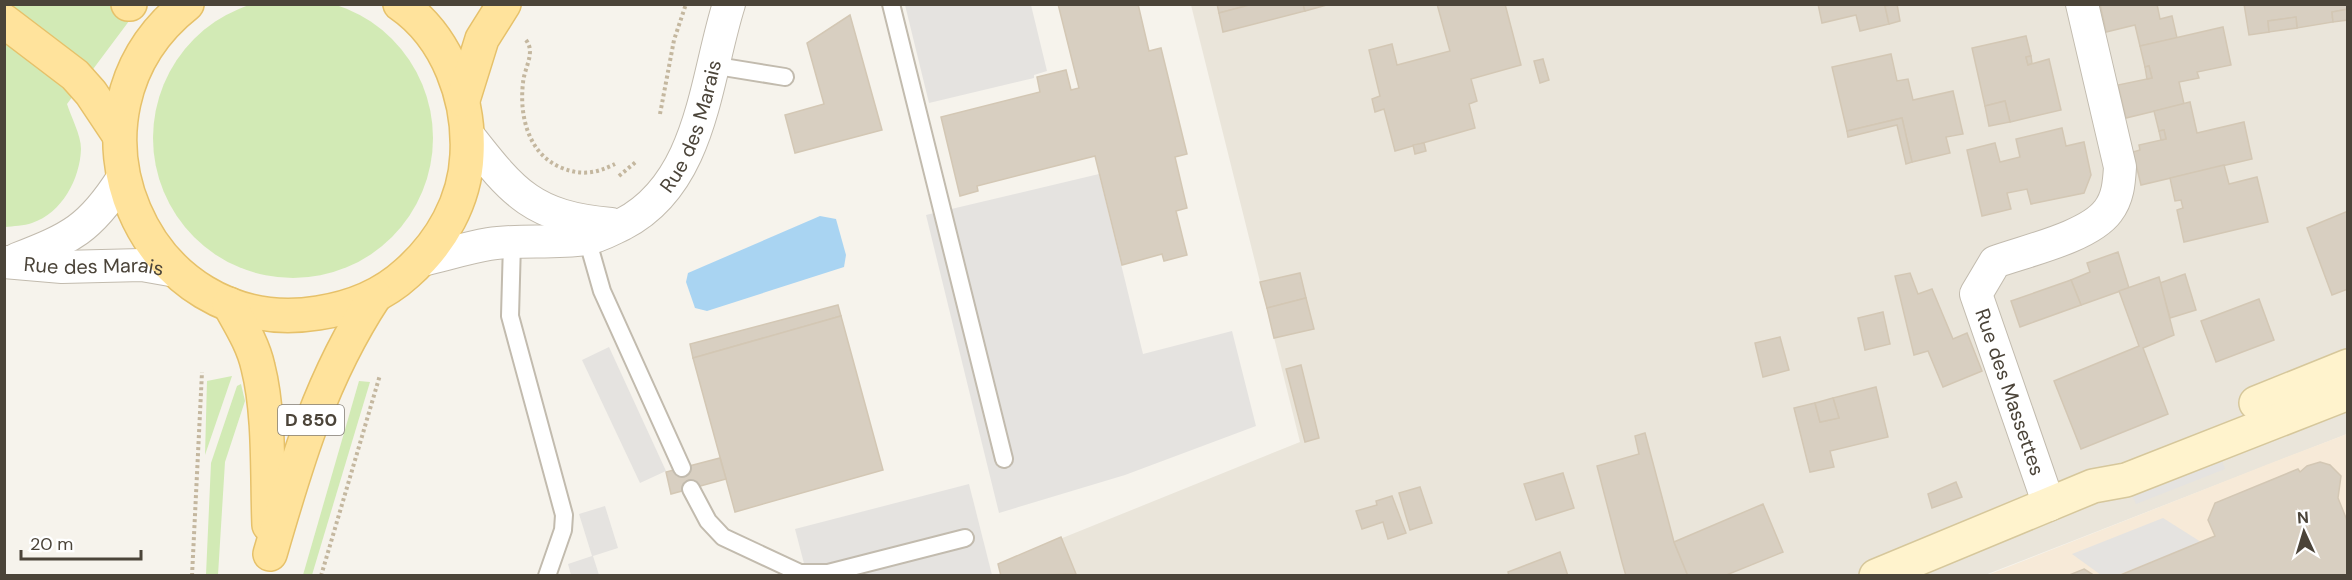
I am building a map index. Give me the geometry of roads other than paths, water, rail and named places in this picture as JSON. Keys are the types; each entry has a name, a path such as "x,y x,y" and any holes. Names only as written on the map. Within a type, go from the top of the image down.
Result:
{"main road":[{"path":"187,4 173,15 151,41 134,70 123,102 119,135 122,179 134,213 152,244 176,271 201,290 229,304 265,314 303,316 340,310 375,296 422,260 442,233 457,202 466,169 468,135 463,100 451,66 432,36 400,4"},
{"path":"463,100 482,39 504,4"},
{"path":"4,21 75,75 91,93 119,135"},
{"name":"D 850","path":"269,565 302,442 352,330 375,296"},
{"name":"D 850","path":"229,304 248,338 259,368 265,430 269,565"},
{"path":"2093,486 2110,470 2137,454 2348,366"},
{"path":"1876,576 2093,486 2126,480 2348,393"}],"street":[{"name":"Rue des Marais","path":"422,260 489,244 512,243 578,226 604,234 652,203 668,186 681,164 701,112 711,65 729,4"},
{"name":"Rue des Massettes","path":"2049,505 1976,294 1995,262 2091,228 2108,212 2118,191 2120,167 2082,4"},
{"path":"468,135 511,188 536,207 578,226"},
{"name":"Rue des Marais","path":"8,262 53,245 86,227 108,201 122,179"},
{"name":"Rue des Marais","path":"8,262 62,267 142,265 176,271"}],"lane":[{"path":"891,4 1004,459"},
{"path":"711,65 785,77"},
{"path":"578,226 603,291 682,468"},
{"path":"512,243 512,323 564,515 563,530 547,576"},
{"path":"691,489 708,521 723,537 800,573 828,573 965,537"}],"water":[{"path":"820,216 836,219 846,255 844,267 707,311 695,308 686,282 688,273"}]}
